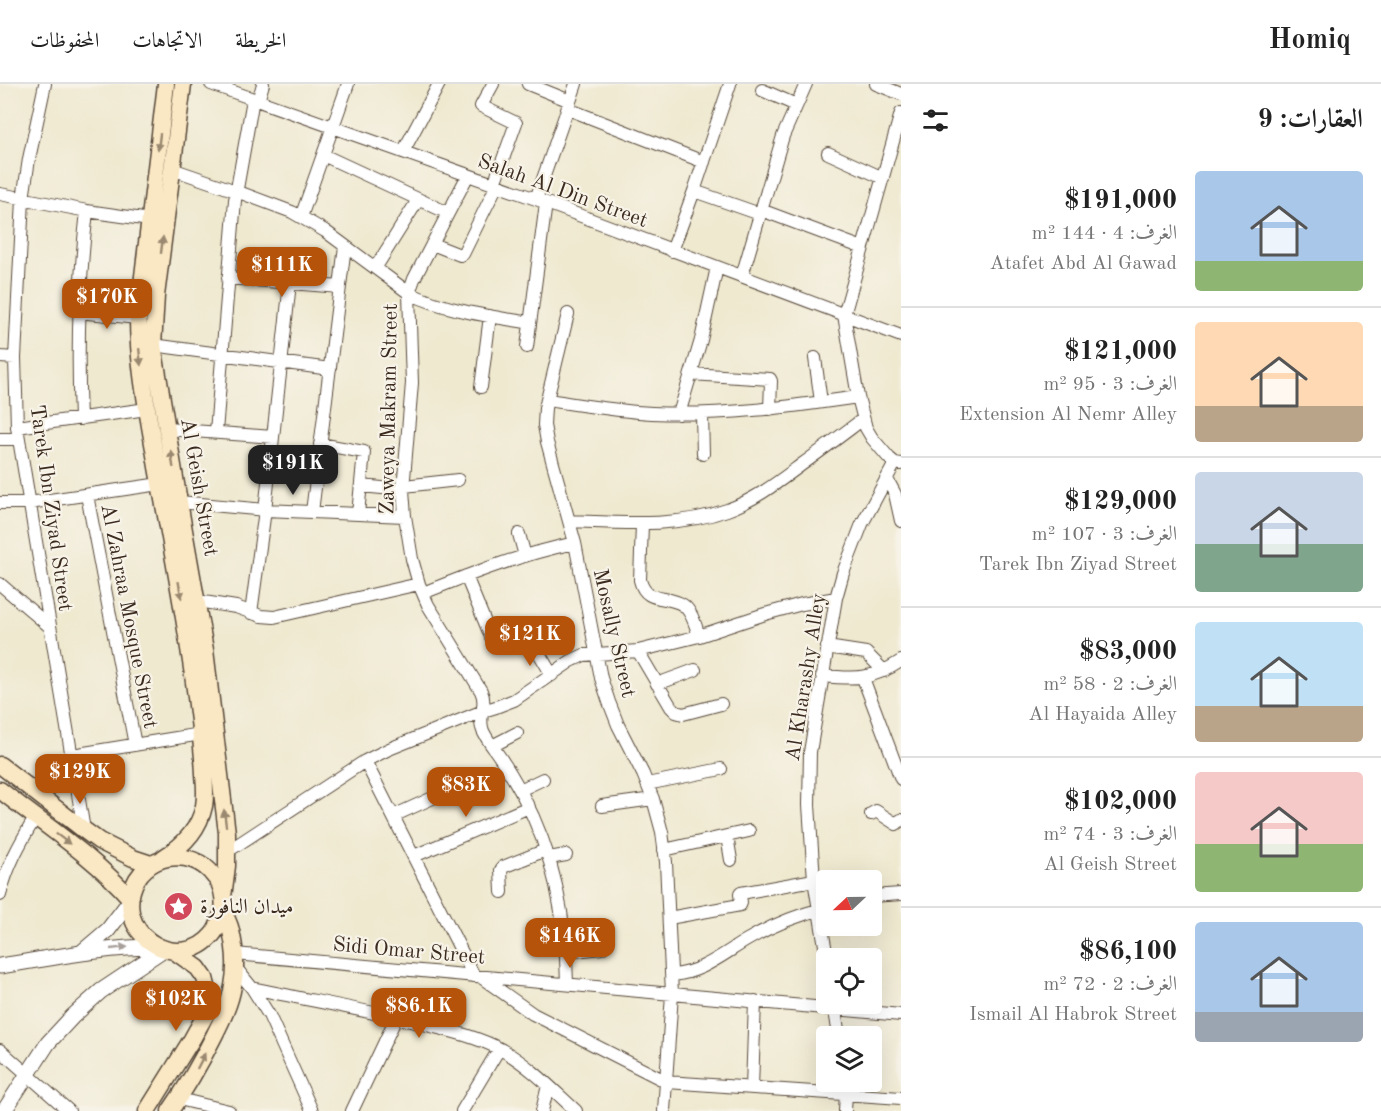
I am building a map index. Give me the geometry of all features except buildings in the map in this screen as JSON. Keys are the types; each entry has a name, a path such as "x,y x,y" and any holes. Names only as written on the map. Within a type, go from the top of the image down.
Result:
{"main road":[{"name":"Al Geish Street","path":"166,84 138,318 139,351 160,484 197,601 205,650 227,832 228,851 223,903 233,938 235,961 233,987 228,1005 196,1072 175,1105"},
{"name":"Al Geish Street","path":"157,861 175,851 189,837 204,808 206,795 180,548 179,502 153,345 156,296 183,84"},
{"path":"0,765 84,830 116,850 157,861"},
{"path":"0,790 93,861 130,899"},
{"path":"147,1111 192,1039 206,1014 209,1002 205,978 198,968 149,942 136,928 130,910 130,899 132,888 143,871 157,861 175,856 186,857 207,868 220,886 223,903 219,923 212,935 201,944 188,949 165,949"}],"street":[{"name":"Tarek Ibn Ziyad Street","path":"45,84 23,199 15,357 18,433 84,830"},
{"name":"Salah Al Din Street","path":"211,84 541,201 901,336"},
{"path":"216,432 236,191 256,100 262,84"},
{"path":"301,217 348,84"},
{"path":"403,152 439,84"},
{"path":"432,243 460,255 463,254 496,185 516,123 481,106 492,84"},
{"path":"528,84 569,105 704,162"},
{"path":"527,347 541,201 576,84"},
{"path":"672,251 730,84"},
{"path":"742,276 783,136 806,84"},
{"path":"876,84 901,94"},
{"path":"762,90 796,105"},
{"path":"898,464 872,438 866,428 858,397 844,315 901,114"},
{"path":"828,153 883,178"},
{"path":"323,155 448,213"},
{"path":"171,169 274,204 301,217 326,231 409,293 445,307 530,323"},
{"name":"Zaweya Makram Street","path":"468,175 409,293 412,383 404,488 405,516 412,559 428,605 481,691 484,698 481,723 483,730 529,807 548,854 562,914 567,984"},
{"path":"694,191 863,248"},
{"path":"0,194 87,211 150,220"},
{"path":"376,267 418,200"},
{"path":"80,419 78,312 87,211"},
{"path":"312,512 345,246"},
{"path":"679,414 705,325 717,267"},
{"path":"228,278 340,287"},
{"path":"250,613 265,510 290,283"},
{"path":"78,312 138,318"},
{"name":"Mosally Street","path":"568,314 547,400 544,417 545,434 575,543 596,653 609,702 647,784 662,832 672,975 664,1111"},
{"path":"481,387 490,316"},
{"path":"153,345 330,369"},
{"path":"0,357 15,357"},
{"path":"815,358 821,402"},
{"path":"691,374 770,379 770,409"},
{"path":"547,400 623,411 702,414 770,409 858,397"},
{"path":"0,439 80,419 147,409"},
{"path":"702,414 703,454"},
{"path":"569,521 642,524 688,520 728,510 747,502 773,486 863,419"},
{"path":"167,429 273,437"},
{"path":"320,444 364,452 358,514"},
{"name":"Al Kharashy Alley","path":"816,886 808,778 810,752 836,598 858,532 874,501 898,464"},
{"path":"887,479 895,494 901,521"},
{"path":"361,486 404,488 458,480"},
{"path":"0,503 29,503 160,484"},
{"name":"Al Zahraa Mosque Street","path":"87,495 135,745"},
{"path":"179,502 265,510 405,516"},
{"path":"642,524 640,580 642,588 651,596 683,604 688,609 699,636"},
{"path":"519,534 525,556"},
{"path":"197,601 236,607 267,617 280,616 421,588 575,543"},
{"path":"466,576 491,638"},
{"path":"0,584 50,627"},
{"path":"228,851 365,761 389,749 513,700 577,657 596,653 638,651 699,636 802,604 836,598"},
{"path":"533,643 552,675"},
{"path":"827,647 863,652 884,671"},
{"path":"638,651 671,707 679,713 721,704"},
{"path":"822,676 862,678 884,671 901,661"},
{"path":"657,684 695,670"},
{"path":"862,678 901,779"},
{"path":"72,755 201,734"},
{"path":"492,746 516,734"},
{"path":"365,761 477,976 533,1014 667,1082 752,1088 816,1087"},
{"path":"647,784 721,769"},
{"path":"520,790 543,779"},
{"path":"393,816 459,786"},
{"path":"602,806 653,799"},
{"path":"414,856 529,807"},
{"path":"871,814 876,811 897,824 901,820"},
{"path":"0,894 12,858 35,818"},
{"path":"664,850 749,831"},
{"path":"727,836 731,860"},
{"path":"502,892 501,870 503,867 548,854 566,855"},
{"path":"669,918 740,905 741,893 814,880"},
{"path":"882,895 901,894"},
{"path":"80,954 108,930 130,899"},
{"path":"672,975 701,968 770,927 816,911"},
{"path":"0,966 118,948 165,949"},
{"path":"566,952 602,948"},
{"path":"3,1111 48,1044 73,1016 121,976 165,949"},
{"path":"235,961 269,1016 312,1111"},
{"name":"Sidi Omar Street","path":"235,961 477,976 816,1005"},
{"path":"252,988 396,1017 479,1040 500,1049 523,1064 576,1111"},
{"path":"752,1088 754,1001"},
{"name":"Sidi Omar Street","path":"882,1012 901,1015"},
{"path":"352,1111 396,1017"},
{"path":"462,1111 500,1049"},
{"path":"0,1050 69,1111"},
{"path":"542,1111 548,1085"},
{"path":"845,1111 846,1092"},
{"path":"871,1092 901,1098"},
{"path":"175,1105 229,1111"}],"place":[{"name":"ميدان النافورة","path":"179,906"}]}
